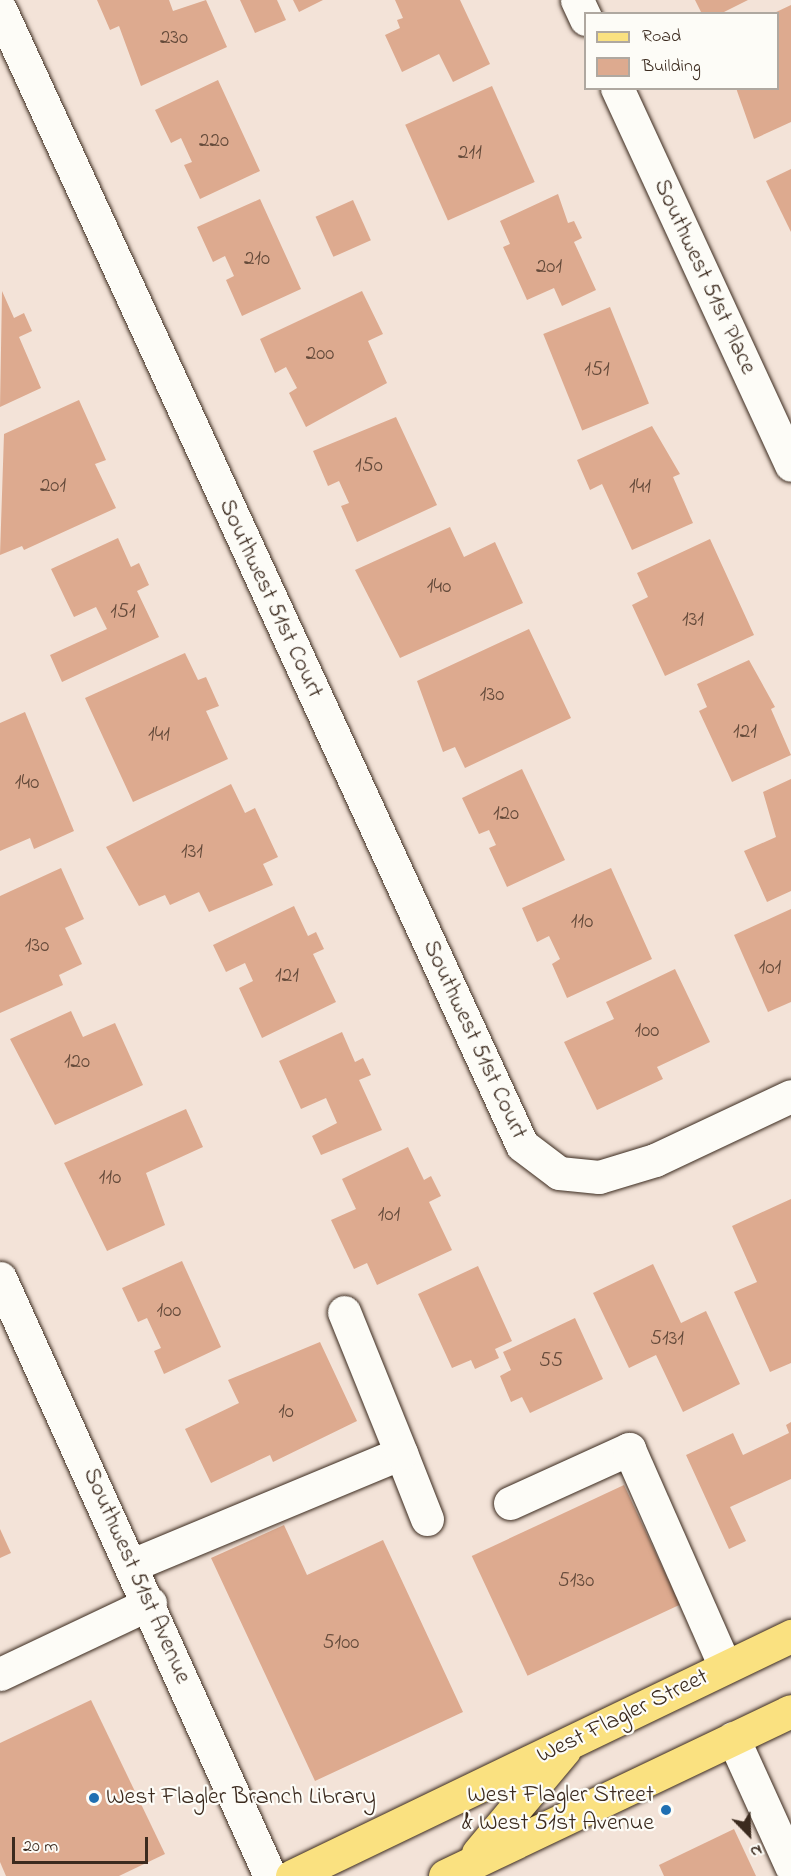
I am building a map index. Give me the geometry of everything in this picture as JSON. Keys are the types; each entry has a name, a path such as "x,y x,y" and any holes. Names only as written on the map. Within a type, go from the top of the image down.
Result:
{"main road":[{"name":"West Flagler Street","path":"292,1876 791,1635"},
{"path":"459,1873 791,1711"},
{"path":"459,1873 509,1821 569,1744"}],"street":[{"path":"577,0 584,17"},
{"name":"Southwest 51st Court","path":"0,9 511,1127 534,1158 559,1173 599,1177 630,1170 791,1096"},
{"name":"Southwest 51st Place","path":"618,90 791,465"},
{"name":"Southwest 51st Avenue","path":"0,1278 150,1603 270,1876"},
{"path":"344,1312 427,1520"},
{"path":"510,1503 629,1449 725,1666"},
{"path":"132,1565 401,1453"},
{"path":"0,1674 150,1603"},
{"path":"733,1738 791,1866"}],"building":[{"path":"97,0 169,0 173,11 206,0 227,47 141,86 119,26 110,30"},
{"path":"240,0 277,0 286,20 255,33"},
{"path":"293,0 323,0 299,12"},
{"path":"395,0 460,0 490,64 453,82 439,54 402,72 385,35 400,28 397,20 403,18"},
{"path":"695,0 748,0 724,12 701,12"},
{"path":"791,5 791,122 754,139 737,90 779,90 779,12 776,12"},
{"path":"218,80 260,171 200,199 184,165 192,162 181,138 171,143 155,110"},
{"path":"492,86 535,182 448,221 405,125"},
{"path":"791,169 791,232 766,181"},
{"path":"558,194 568,223 574,221 582,238 574,242 596,290 562,306 554,288 527,300 503,247 510,244 500,221"},
{"path":"260,199 301,289 242,316 226,280 234,276 225,256 213,262 197,227"},
{"path":"353,200 371,240 333,257 316,217"},
{"path":"2,291 14,318 24,313 32,331 19,337 41,388 0,407"},
{"path":"362,291 383,334 368,341 387,383 306,427 289,393 297,388 286,367 275,373 260,339"},
{"path":"610,307 649,403 582,430 543,334"},
{"path":"79,400 106,460 95,464 116,508 24,550 22,546 0,555 4,434"},
{"path":"396,417 437,505 357,542 341,506 349,503 339,481 328,486 313,451"},
{"path":"652,426 680,474 673,477 693,523 632,550 602,484 590,490 577,460"},
{"path":"450,527 464,557 495,542 523,603 400,658 355,570"},
{"path":"118,538 131,567 139,563 149,585 137,591 159,637 62,682 50,655 107,629 96,607 74,617 51,569"},
{"path":"710,539 754,635 665,676 632,605 648,597 637,573"},
{"path":"529,629 571,718 465,768 455,747 443,752 417,681"},
{"path":"185,653 198,680 206,677 219,706 206,711 228,759 133,802 85,698"},
{"path":"749,660 775,707 771,709 791,755 732,782 699,711 707,707 697,684"},
{"path":"25,712 74,831 34,849 30,838 0,851 0,723"},
{"path":"522,769 565,860 507,887 489,848 496,845 489,830 479,834 462,798"},
{"path":"791,779 791,891 767,902 744,851 776,837 763,792"},
{"path":"231,784 245,813 255,808 278,857 263,864 273,885 209,912 199,892 170,905 165,895 139,906 106,847"},
{"path":"61,868 84,919 65,928 82,964 59,975 63,985 0,1013 0,896"},
{"path":"611,868 652,959 567,998 552,964 560,959 549,936 537,942 522,908"},
{"path":"294,906 308,936 316,932 324,949 313,954 336,1002 262,1038 239,988 253,981 245,963 226,972 213,945"},
{"path":"791,909 791,1002 768,1012 734,935"},
{"path":"675,969 710,1042 657,1067 663,1079 597,1110 564,1042 614,1019 606,1002"},
{"path":"71,1011 83,1037 115,1023 143,1085 55,1125 10,1039"},
{"path":"342,1032 355,1062 363,1058 371,1075 359,1080 382,1130 321,1155 312,1136 337,1123 326,1098 301,1109 279,1061"},
{"path":"186,1109 203,1147 146,1173 165,1225 107,1251 64,1163"},
{"path":"408,1147 424,1180 431,1176 441,1196 429,1202 452,1250 377,1285 367,1263 354,1269 331,1220 356,1209 342,1179"},
{"path":"791,1199 791,1363 770,1372 734,1292 757,1282 732,1226"},
{"path":"182,1261 221,1347 164,1374 154,1351 161,1348 147,1318 138,1322 122,1288"},
{"path":"653,1264 681,1323 706,1311 740,1384 683,1412 656,1355 629,1368 593,1293"},
{"path":"478,1266 512,1341 495,1349 499,1358 475,1369 471,1360 452,1368 418,1294"},
{"path":"575,1318 603,1379 530,1413 522,1397 511,1402 500,1376 511,1370 503,1352"},
{"path":"320,1342 357,1421 273,1462 270,1455 211,1483 185,1429 239,1403 228,1380"},
{"path":"791,1422 791,1479 730,1507 746,1541 729,1549 686,1455 733,1433 743,1455 789,1433 786,1425"},
{"path":"624,1485 680,1605 528,1676 472,1556"},
{"path":"284,1525 307,1575 383,1540 463,1712 315,1781 211,1558"},
{"path":"0,1529 11,1553 0,1558"},
{"path":"91,1700 165,1854 119,1876 6,1876 0,1862 0,1743"},
{"path":"734,1829 756,1876 664,1876 659,1865"}],"place":[{"name":"West Flagler Branch Library","path":"94,1798"},
{"name":"West Flagler Street & West 51st Avenue","path":"666,1810"}]}
